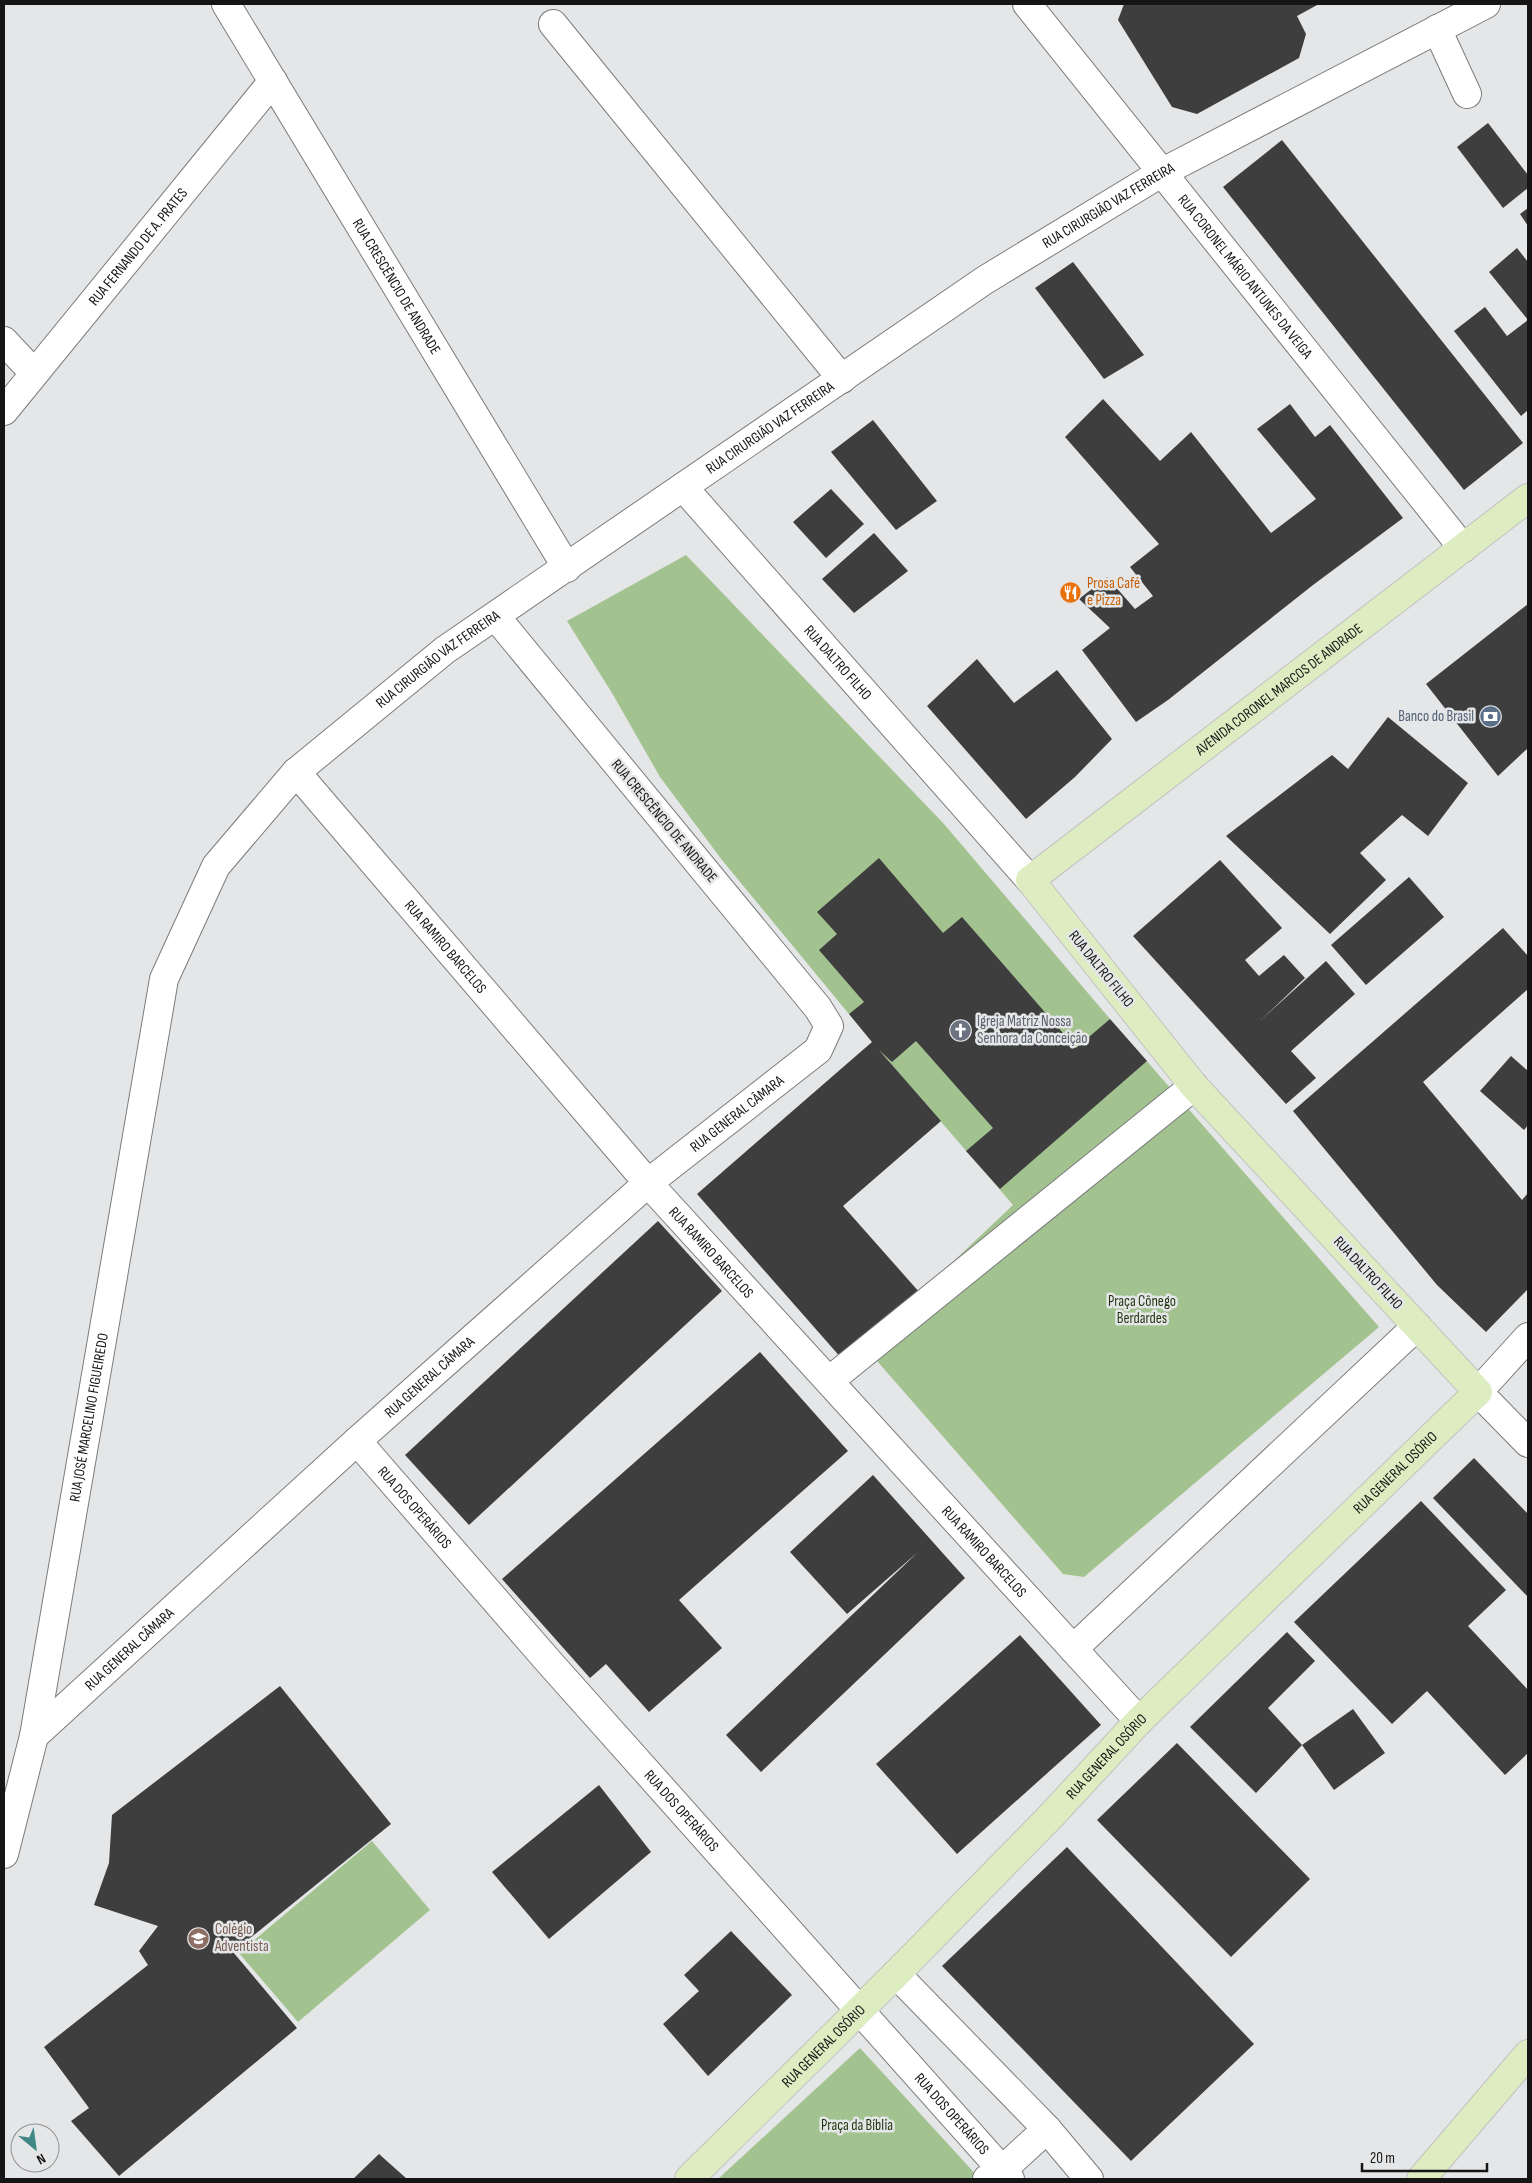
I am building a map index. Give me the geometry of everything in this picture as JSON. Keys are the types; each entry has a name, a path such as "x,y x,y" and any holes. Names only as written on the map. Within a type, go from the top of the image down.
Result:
{"main road":[{"name":"AVENIDA CORONEL MARCOS DE ANDRADE","path":"1030,880 1528,498"},
{"name":"RUA DALTRO FILHO","path":"1030,880 1194,1086 1478,1392"},
{"name":"RUA GENERAL OSÓRIO","path":"689,2179 896,1974 1050,1817 1140,1721 1478,1392"},
{"path":"1421,2179 1528,2054"}],"street":[{"name":"RUA CRESCÊNCIO DE ANDRADE","path":"226,4 567,568"},
{"name":"RUA CORONEL MÁRIO ANTUNES DA VEIGA","path":"1026,4 1463,548"},
{"name":"RUA CIRURGIÃO VAZ FERREIRA","path":"164,978 216,866 296,772 445,650 985,280 1161,173 1486,4"},
{"path":"553,24 842,379"},
{"path":"1437,29 1467,94"},
{"name":"RUA FERNANDO DE A. PRATES","path":"4,411 273,81"},
{"path":"4,342 34,373"},
{"name":"RUA DALTRO FILHO","path":"683,487 1030,880"},
{"name":"RUA CRESCÊNCIO DE ANDRADE","path":"496,616 818,1008 830,1026"},
{"name":"RUA RAMIRO BARCELOS","path":"296,772 648,1183 1140,1721"},
{"name":"RUA JOSÉ MARCELINO FIGUEIREDO","path":"4,1854 34,1736 164,978"},
{"name":"RUA GENERAL CÂMARA","path":"34,1736 357,1440 648,1183 818,1050 830,1026"},
{"path":"829,1381 1194,1086"},
{"path":"1073,1649 1417,1326"},
{"name":"RUA GENERAL OSÓRIO","path":"1478,1392 1528,1337"},
{"name":"RUA DALTRO FILHO","path":"1478,1392 1528,1443"},
{"name":"RUA DOS OPERÁRIOS","path":"357,1440 549,1662 860,2010 1000,2176"},
{"path":"896,1974 1048,2130 1089,2179"},
{"path":"1000,2176 1048,2130"}],"green space":[{"name":"Praça Cônego Berdardes","path":"686,555 944,824 1110,1019 1379,1327 1084,1577 1063,1574 864,1346 1013,1205 872,1042 722,860 660,777 612,693 567,621"},
{"path":"372,1841 430,1910 298,2022 239,1953"},
{"name":"Praça da Bíblia","path":"860,2048 980,2179 718,2179"}],"building":[{"path":"1124,4 1319,4 1297,16 1306,34 1299,58 1197,114 1172,107 1118,20"},
{"path":"1488,123 1528,175 1528,188 1503,208 1457,147"},
{"path":"1282,140 1523,443 1464,490 1223,187"},
{"path":"1528,208 1528,226 1520,214"},
{"path":"1517,248 1528,262 1528,320 1489,272"},
{"path":"1073,262 1144,355 1104,379 1035,288"},
{"path":"1485,307 1507,336 1528,320 1528,410 1521,416 1454,331"},
{"path":"1103,399 1160,461 1191,432 1271,533 1316,499 1257,429 1290,404 1315,437 1330,425 1403,518 1313,585 1168,700 1136,722 1082,650 1110,628 1079,599 1107,577 1135,609 1153,596 1130,567 1159,544 1065,437"},
{"path":"873,420 937,501 896,530 831,452"},
{"path":"831,489 864,524 826,558 793,522"},
{"path":"874,533 908,571 854,613 822,579"},
{"name":"Banco do Brasil","path":"1528,604 1528,748 1498,776 1426,684"},
{"path":"977,659 1014,703 1057,670 1112,739 1075,777 1026,819 927,706"},
{"path":"1388,717 1468,783 1428,836 1402,815 1360,853 1386,880 1330,934 1226,836 1332,755 1348,769"},
{"path":"879,858 943,933 962,917 1076,1048 1110,1019 1147,1061 1000,1189 966,1151 993,1128 916,1041 892,1062 879,1050 941,1121 843,1206 920,1293 843,1360 697,1194 872,1042 849,1014 864,1002 819,950 837,934 817,912"},
{"path":"1220,860 1282,928 1245,960 1259,976 1284,955 1305,978 1261,1020 1326,961 1355,994 1291,1051 1316,1078 1286,1104 1133,936"},
{"path":"1409,877 1444,917 1366,985 1331,945"},
{"path":"1503,928 1528,956 1528,989 1423,1082 1522,1200 1528,1193 1528,1289 1486,1332 1437,1285 1293,1111"},
{"path":"1511,1056 1528,1071 1528,1125 1524,1130 1480,1091"},
{"path":"658,1221 722,1291 469,1525 405,1455"},
{"path":"760,1352 848,1451 679,1600 722,1648 649,1712 606,1664 590,1678 502,1579"},
{"path":"1474,1458 1528,1514 1528,1597 1433,1498"},
{"path":"873,1475 965,1578 761,1772 726,1735 918,1552 847,1614 790,1552"},
{"path":"1421,1501 1506,1590 1468,1626 1528,1690 1528,1753 1505,1775 1427,1691 1392,1724 1294,1622"},
{"path":"1287,1632 1315,1661 1268,1708 1302,1745 1256,1793 1190,1727"},
{"path":"1020,1635 1101,1725 957,1854 876,1764"},
{"name":"Colégio Adventista","path":"280,1686 391,1824 233,1952 297,2028 119,2176 71,2121 89,2108 44,2047 148,1965 139,1951 158,1926 94,1905 109,1863 112,1815"},
{"path":"1353,1709 1385,1753 1334,1790 1302,1745"},
{"path":"1177,1743 1310,1879 1231,1957 1097,1820"},
{"path":"599,1785 651,1852 549,1939 492,1872"},
{"path":"1067,1847 1254,2044 1131,2161 942,1966"},
{"path":"731,1931 792,1995 708,2076 663,2024 699,1991 684,1975"},
{"path":"379,2154 407,2179 353,2179"}],"place":[{"name":"Prosa Café e Pizza","path":"1071,592"},
{"name":"Banco do Brasil","path":"1490,716"},
{"name":"Igreja Matriz Nossa Senhora da Conceição","path":"961,1030"},
{"name":"Colégio Adventista","path":"199,1938"}]}
